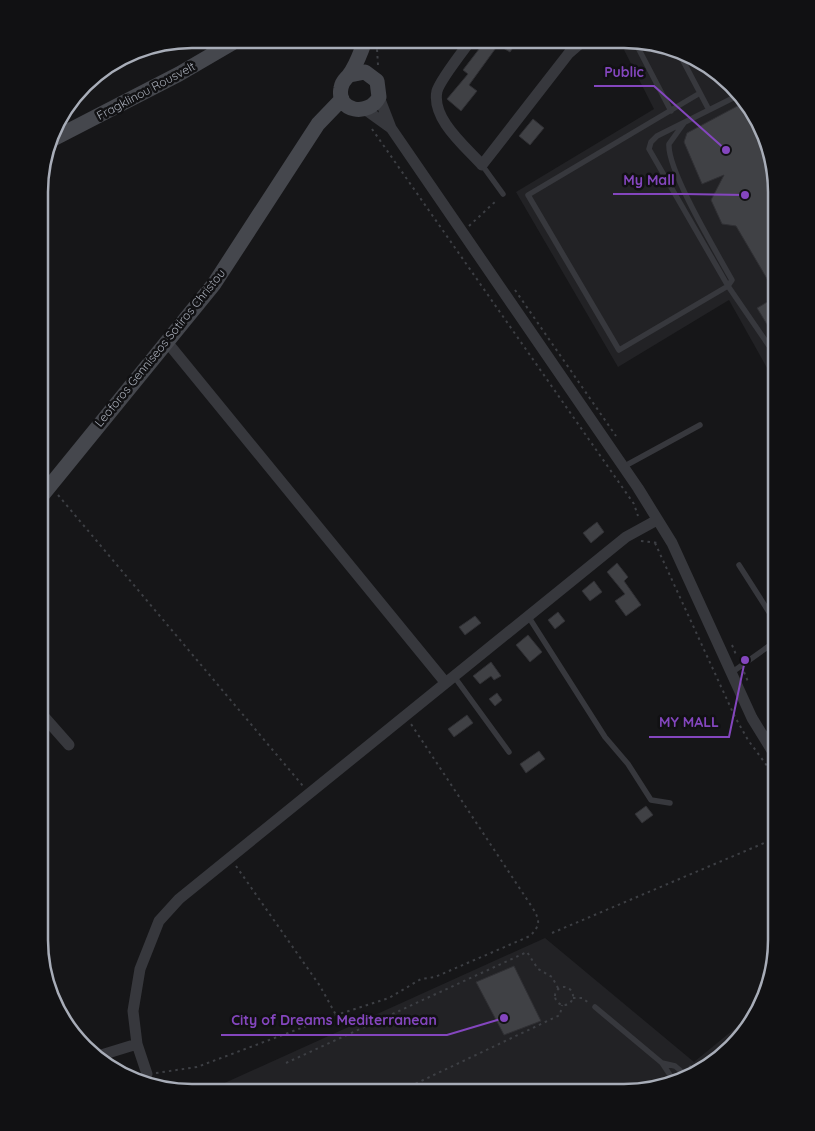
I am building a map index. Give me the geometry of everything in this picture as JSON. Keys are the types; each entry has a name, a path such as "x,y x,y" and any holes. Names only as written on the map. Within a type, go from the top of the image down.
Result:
{"main road":[{"name":"Fragklinou Rousvelt","path":"58,136 179,74 225,47"},
{"path":"350,75 362,47"},
{"path":"370,74 360,72 350,75 342,82 345,103 354,110 366,110 376,103 378,97 379,86 370,74 369,60 373,47"},
{"name":"Leoforos Genniseos Sotiros Christou","path":"47,489 214,284 323,118 345,103"}],"street":[{"path":"466,47 438,90 436,102 443,120 482,165 568,53 575,47"},
{"path":"378,97 391,128 623,467 672,543 731,673 767,743"},
{"path":"366,110 391,128"},
{"path":"167,342 449,678"},
{"path":"147,1074 138,1044 133,1011 140,969 159,922 179,899 449,678 626,537 657,520"},
{"path":"47,720 69,745"},
{"path":"105,1054 138,1044"}],"lane":[{"path":"638,49 671,111"},
{"path":"683,60 709,110"},
{"path":"684,123 669,144 670,158 696,215 732,280 728,286 618,350 529,197 530,193 700,93"},
{"path":"733,98 657,136 649,145 649,152 728,286 768,344"},
{"path":"482,165 503,194"},
{"path":"623,467 700,425"},
{"path":"739,565 767,610"},
{"path":"528,616 605,737 628,764 651,800 670,803"},
{"path":"731,673 767,647"},
{"path":"449,678 508,752"},
{"path":"763,737 767,734"},
{"path":"596,1007 662,1063 671,1076"},
{"path":"662,1063 675,1066 681,1071"}],"path":[{"path":"378,130 372,125 634,504 638,516 640,506 635,498 547,372"},
{"path":"468,227 503,194"},
{"path":"50,485 309,794"},
{"path":"641,541 655,543 735,717 748,740 767,766"},
{"path":"147,1074 197,1067 336,1015 389,998 421,979 435,978 530,936 538,928 540,919 405,715"},
{"path":"552,933 767,842"},
{"path":"230,858 320,986 336,1015"},
{"path":"286,1063 527,952 538,970 552,977 558,990 556,1000 562,1005"},
{"path":"558,990 567,988 573,998"},
{"path":"562,1005 570,1003 573,998"},
{"path":"573,998 582,998 596,1007"},
{"path":"415,1084 560,1015 562,1005"}],"shaded area":[{"path":"623,47 661,52 679,58 696,67 711,77 732,97 753,128 765,163 768,192 768,369 729,300 618,367 516,192 654,109"},
{"path":"545,938 694,1062 739,1025 718,1048 704,1059 687,1069 652,1081 624,1084 222,1084"}],"building":[{"path":"481,47 497,47 469,85 477,91 461,111 447,99 468,74 463,70"},
{"path":"501,47 513,47 510,52"},
{"path":"739,105 753,128 765,163 768,192 768,280 736,226 722,224 711,200 724,175 702,184 684,142 687,133"},
{"path":"533,119 544,128 530,145 519,136"},
{"path":"768,302 768,326 757,308"},
{"path":"597,522 604,532 591,543 583,533"},
{"path":"617,563 628,577 624,581 641,605 626,616 615,601 625,594 607,572"},
{"path":"594,581 602,592 590,601 582,591"},
{"path":"558,612 565,621 555,629 548,620"},
{"path":"475,616 481,623 465,635 459,627"},
{"path":"528,635 542,652 530,662 516,645"},
{"path":"491,662 501,676 494,680 491,676 480,684 473,676"},
{"path":"497,693 502,700 495,706 489,699"},
{"path":"467,715 473,723 454,737 448,729"},
{"path":"539,751 545,759 526,773 520,764"},
{"path":"646,806 653,815 642,823 635,814"},
{"path":"514,966 541,1021 504,1035 476,982"}],"place":[{"name":"Public","path":"726,150"},
{"name":"My Mall","path":"745,195"},
{"name":"MY MALL","path":"745,660"},
{"name":"City of Dreams Mediterranean","path":"504,1018"}]}
